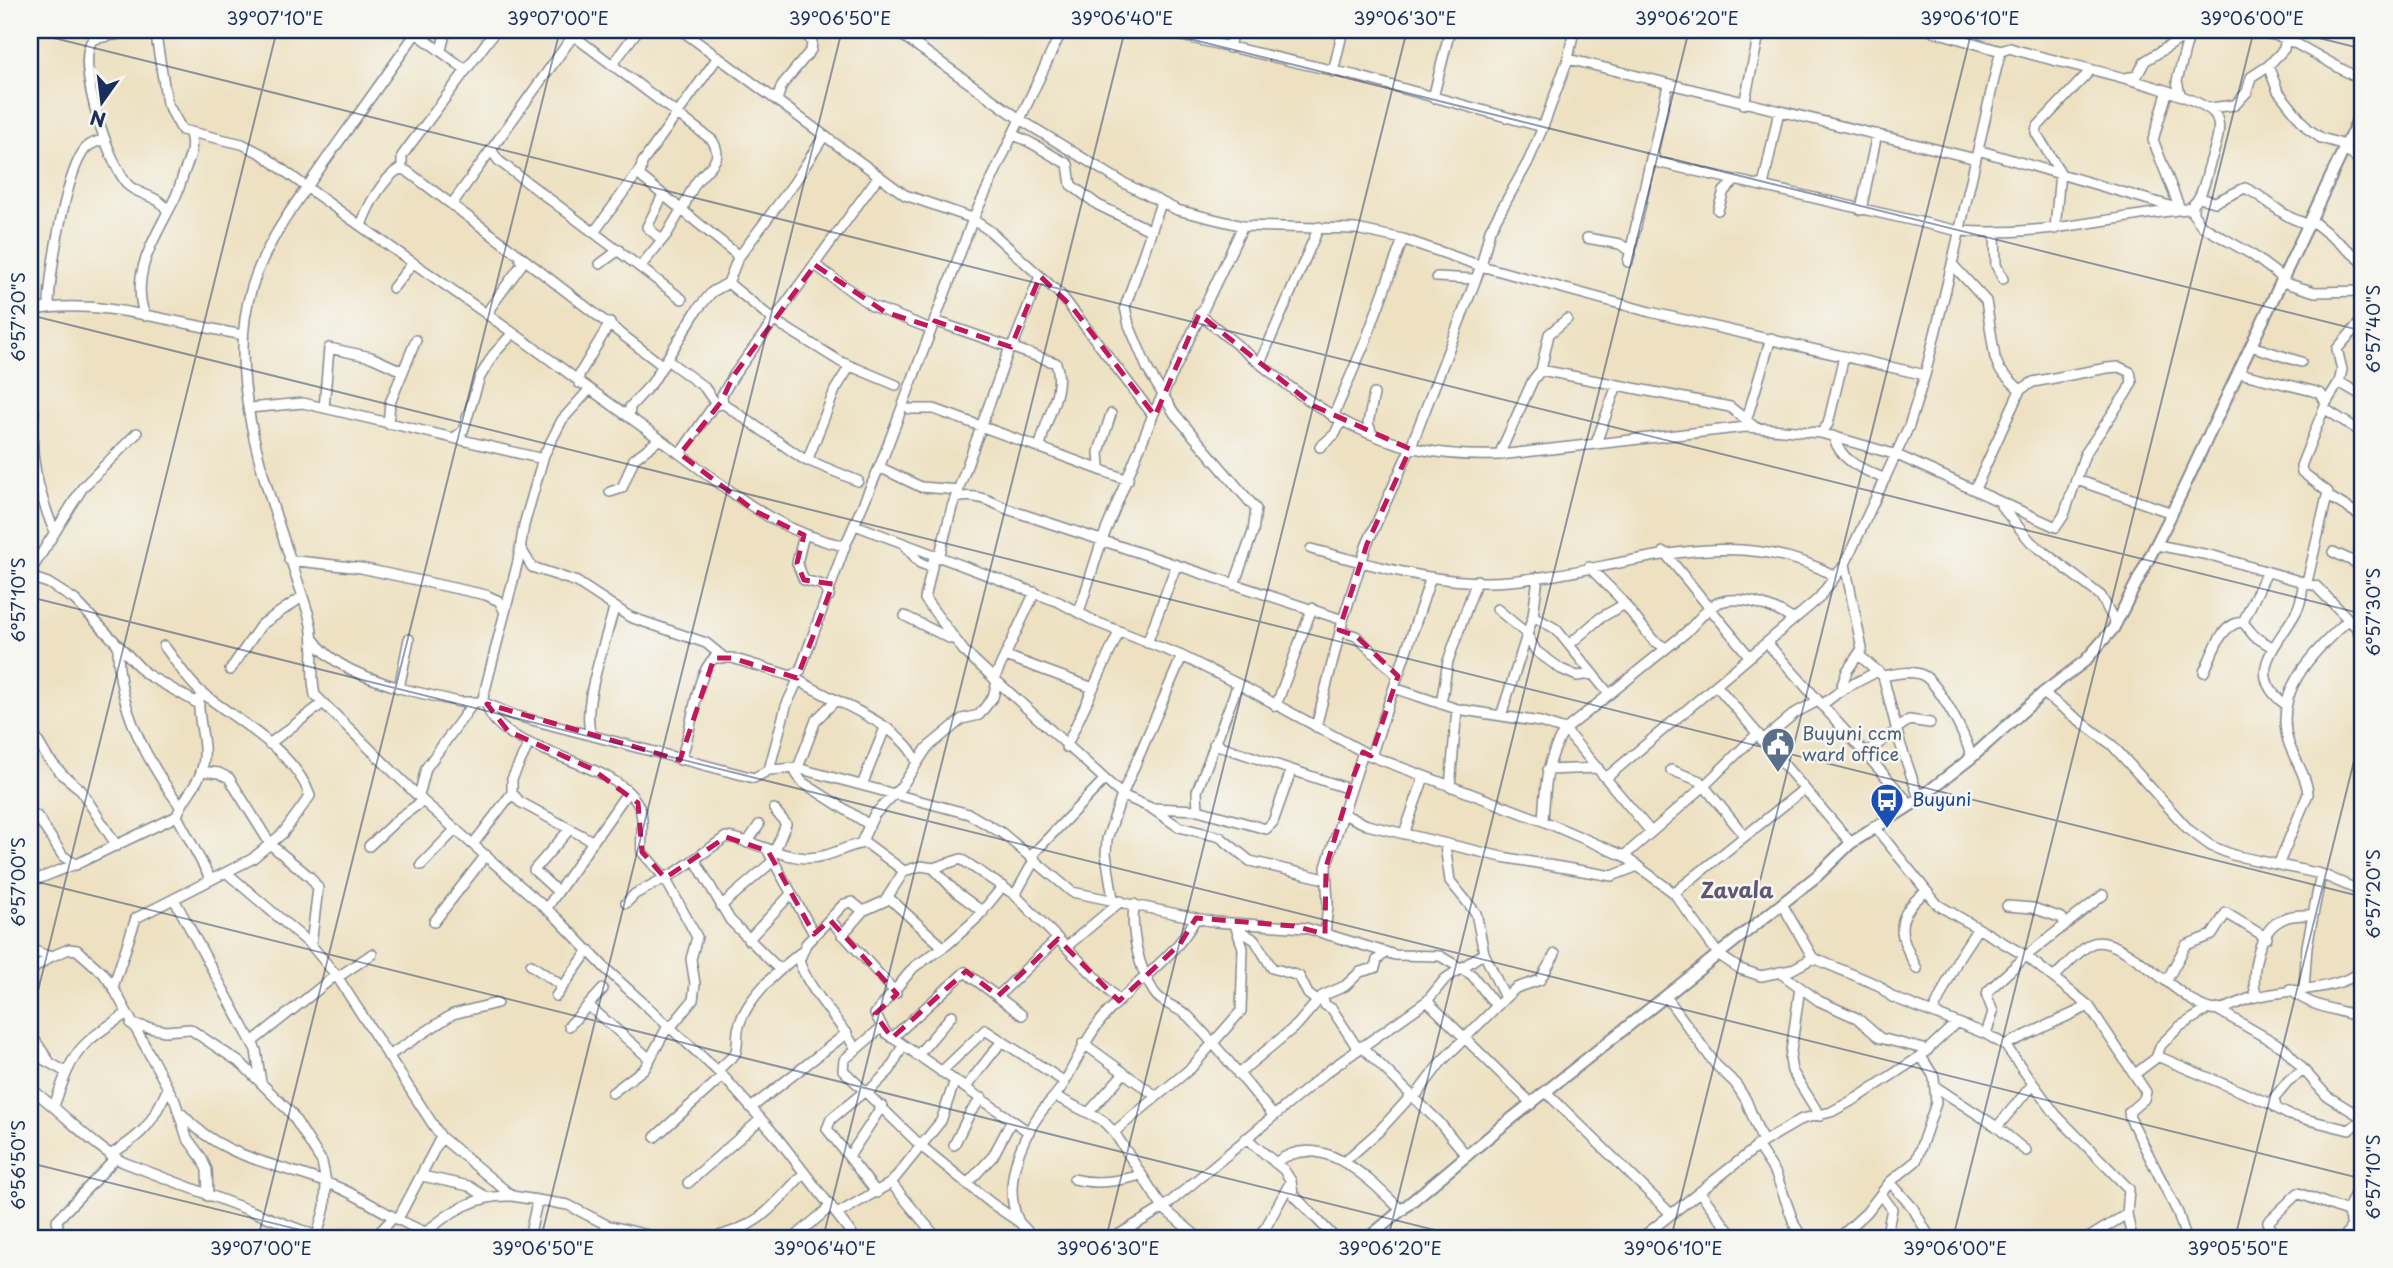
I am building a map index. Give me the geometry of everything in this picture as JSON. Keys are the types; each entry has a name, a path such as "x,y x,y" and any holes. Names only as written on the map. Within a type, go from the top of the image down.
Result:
{"main road":[{"path":"1368,1238 1782,904 1851,843 1915,802 1971,758 2043,693 2085,661 2116,624 2157,545 2363,109"}],"street":[{"path":"138,30 102,35 88,46 94,102 106,140 129,186 161,202 167,212"},
{"path":"155,30 167,103 178,124 190,134 253,149 489,316 588,391 660,439 755,511 804,535 845,546"},
{"path":"441,50 446,30"},
{"path":"402,168 402,156 496,30"},
{"path":"612,65 638,30"},
{"path":"681,30 694,34 718,57 905,195 973,219 990,231 1072,307 1153,415"},
{"path":"777,100 782,85 811,50 812,43 803,30"},
{"path":"895,30 1021,120 1122,182 1161,202 1197,216 1243,226 1356,229 1404,239 1480,267 1650,312 1925,375"},
{"path":"769,770 794,678 800,671 845,546 880,467 973,219 1062,30"},
{"path":"1156,30 1333,72 1542,127"},
{"path":"1229,48 1233,30"},
{"path":"1333,72 1343,30"},
{"path":"1433,99 1450,30"},
{"path":"1316,727 1361,561 1410,449 1473,279 1480,267 1490,230 1528,162 1568,59 1574,30"},
{"path":"1744,104 1760,30"},
{"path":"1929,30 2001,51 2010,48 2122,78 2166,93 2180,94 2209,108 2216,115 2219,128 2193,214 2202,226 2251,254 2283,281 2315,292 2363,291"},
{"path":"2252,30 2287,34 2363,81"},
{"path":"466,70 417,31 272,239 251,288 243,335 248,408 264,475 314,640 313,685 322,704 421,799 546,909 720,1073 761,1119 855,1238"},
{"path":"2122,78 2137,75 2146,61 2190,31"},
{"path":"2180,94 2177,82 2190,31"},
{"path":"452,204 570,33 712,140 717,148 715,165 698,181 662,240 640,267"},
{"path":"2209,108 2235,105 2247,92 2251,77 2282,54 2287,34"},
{"path":"1606,778 1818,599 1845,564 1897,455 1925,375 2001,51"},
{"path":"594,231 718,57"},
{"path":"1568,59 1744,104 2060,172 2180,209"},
{"path":"2268,66 2278,91 2308,129 2321,138 2344,147 2363,162"},
{"path":"2055,229 2060,172 2036,139 2038,127 2090,71"},
{"path":"1587,238 1620,244 1629,257 1668,85"},
{"path":"2166,93 2153,140 2180,209"},
{"path":"1763,186 1779,111"},
{"path":"145,316 141,298 142,271 147,252 189,161 192,149 190,134"},
{"path":"1861,210 1877,134"},
{"path":"629,417 630,407 665,363 697,310 712,292 728,283 738,258 794,183 824,135"},
{"path":"1012,135 1028,139 1043,153 1068,164 1071,185 1098,205 1150,230"},
{"path":"49,306 55,251 75,165 87,146 106,140"},
{"path":"491,150 499,161 682,299"},
{"path":"1653,153 1653,159 1662,165 1959,231 1995,235 2055,229 2180,209 2196,202 2215,202 2245,188 2268,200 2290,218 2309,223 2363,262"},
{"path":"402,168 665,363 704,387 719,404 807,461 858,481"},
{"path":"361,226 382,187 396,170 402,168"},
{"path":"639,171 642,179 721,240 738,258"},
{"path":"680,454 719,404 724,391 878,177"},
{"path":"1718,210 1724,191 1735,181"},
{"path":"662,240 648,227 663,195"},
{"path":"1161,202 1125,307 1136,344 1164,396 1188,432 1256,509 1253,532 1234,585"},
{"path":"1079,612 1102,540 1153,415 1243,226"},
{"path":"1260,363 1319,227"},
{"path":"1995,235 1996,265 2003,279"},
{"path":"1320,447 1335,435 1337,419 1404,239"},
{"path":"600,264 619,250"},
{"path":"489,316 490,308 522,264 519,256"},
{"path":"394,288 412,264"},
{"path":"1952,264 1986,301 1995,358 2000,370 2020,390"},
{"path":"815,265 873,306 1053,361 1059,371 1055,398 1040,447"},
{"path":"1040,276 981,426 931,567 925,599 956,642 1066,747 1122,795 1151,808 1179,827 1220,837 1250,860 1325,879"},
{"path":"1437,277 1473,279"},
{"path":"728,283 775,321 850,366 896,385"},
{"path":"30,311 49,306 145,316 243,335"},
{"path":"1199,314 1337,419 1410,449 1461,457 1499,455 1710,429 1756,428 1821,433 1897,455 2056,527 2060,524 2085,454 2132,382 2130,372 2107,368 2033,382 2020,390 1975,489"},
{"path":"1499,455 1533,380 1541,370 1549,334 1567,319"},
{"path":"2285,704 2273,693 2266,674 2272,647 2297,610 2328,496 2326,489 2306,476 2301,466 2325,406 2339,382 2342,370 2337,349 2363,319"},
{"path":"579,383 579,375 610,323"},
{"path":"454,438 463,431 485,368 512,334"},
{"path":"1746,418 1771,338"},
{"path":"388,424 390,403 416,340"},
{"path":"2251,346 2301,362"},
{"path":"324,408 330,348 371,357 402,371"},
{"path":"1821,433 1828,424 1844,356"},
{"path":"807,461 835,390 850,366"},
{"path":"1541,370 1718,404 1734,409 1756,428"},
{"path":"2239,373 2321,394 2325,406 2363,433"},
{"path":"2339,382 2363,396"},
{"path":"1596,443 1617,385"},
{"path":"369,846 421,799 426,768 481,703 543,459 562,420 588,391"},
{"path":"1372,435 1368,423 1374,394"},
{"path":"248,408 287,402 324,408 543,459"},
{"path":"910,409 934,409 1100,467 1128,480"},
{"path":"34,411 30,439 33,471 54,531"},
{"path":"1100,467 1099,452 1111,414"},
{"path":"30,566 35,564 83,487 137,433"},
{"path":"1833,436 1842,455 1851,463 1885,479"},
{"path":"610,492 622,488 634,458 660,439"},
{"path":"880,467 921,487 959,491 1343,620"},
{"path":"2077,480 2172,513"},
{"path":"2328,496 2363,517"},
{"path":"1997,502 2031,542 2101,596 2116,624"},
{"path":"855,525 1035,592 1119,632 1182,656 1367,754 1543,821 1625,856 1674,893 1719,955 1740,969 1761,976 1791,970 1813,958"},
{"path":"804,535 798,568 806,582 823,585 829,596"},
{"path":"906,545 914,557 931,567"},
{"path":"2157,545 2305,582 2323,589 2347,621 2360,632 2363,621"},
{"path":"520,546 529,565 577,582 614,608 652,625 706,643 722,656 794,678 877,721 910,747 917,762"},
{"path":"1311,549 1431,577 1507,582 1664,552 1703,548 1798,558 1835,576"},
{"path":"1664,552 1749,656"},
{"path":"2333,552 2363,566"},
{"path":"289,560 361,568 486,595 499,601 505,612"},
{"path":"1840,691 1847,671 1860,656 1863,642 1845,564"},
{"path":"1147,643 1176,566"},
{"path":"1589,567 1625,604 1653,640 1666,648"},
{"path":"2243,622 2267,572"},
{"path":"1325,934 1328,905 1325,879 1349,789 1367,754 1394,688 1431,577"},
{"path":"1501,716 1533,616 1538,577"},
{"path":"30,578 48,583 75,600 153,680 199,704"},
{"path":"1441,704 1448,661 1477,580"},
{"path":"862,843 868,824 895,794 927,748 957,723 979,715 993,697 996,680 1035,592"},
{"path":"230,670 261,625 302,597"},
{"path":"1543,821 1547,770 1553,751 1565,730 1710,609 1720,602 1747,603 1780,610 1792,619"},
{"path":"1570,644 1601,618 1625,604"},
{"path":"592,736 587,726 589,701 614,608"},
{"path":"1276,706 1312,608"},
{"path":"1497,609 1526,633 1536,651 1561,669 1577,676 1593,674"},
{"path":"905,616 956,642"},
{"path":"1533,616 1551,624 1609,694"},
{"path":"2279,863 2308,794 2285,730 2285,704 2307,660 2347,621"},
{"path":"2204,672 2226,628 2233,622 2243,622"},
{"path":"2243,622 2254,636 2272,647"},
{"path":"1340,631 1356,636 1398,676"},
{"path":"1066,747 1119,632"},
{"path":"399,688 409,639"},
{"path":"314,640 330,658 358,674 399,688 481,703 513,715 754,778 769,770 797,768 969,814 1002,833 1072,892 1236,927 1294,926 1386,952 1412,957 1440,956 1461,966 1485,989 1496,1006"},
{"path":"1767,643 1864,754 1915,802"},
{"path":"118,646 118,679 139,738 148,760 180,806"},
{"path":"113,987 136,918 227,873 271,845 310,796 302,779 269,744 200,691 164,646"},
{"path":"680,760 689,742 706,668 714,658 722,656"},
{"path":"1006,656 1093,688"},
{"path":"1117,900 1106,854 1107,839 1122,795 1182,656"},
{"path":"1860,656 1880,673 1915,802"},
{"path":"1625,856 1759,738 1795,713 1880,673 1909,673 1926,678 1961,726 1971,758"},
{"path":"1198,810 1197,791 1238,684"},
{"path":"1716,685 1851,843"},
{"path":"1394,688 1457,709 1565,730 1651,832"},
{"path":"200,691 204,744 202,771 180,806 177,816 211,880"},
{"path":"2043,693 2112,745 2189,830 2211,846 2233,855 2321,874 2363,892"},
{"path":"835,701 816,720 797,768 802,782 868,824"},
{"path":"481,703 496,722 529,743 592,769 627,793 641,810 642,852 665,878 697,937 691,959 695,984 693,1000 669,1027 650,1059 635,1077 612,1093"},
{"path":"269,744 322,704"},
{"path":"1450,787 1457,709"},
{"path":"1864,754 1909,720 1930,723"},
{"path":"30,728 62,775 80,789 117,846"},
{"path":"862,785 885,728"},
{"path":"474,844 512,793 512,779 529,743"},
{"path":"1214,744 1349,789"},
{"path":"1547,770 1598,768"},
{"path":"1671,770 1700,781 1744,835"},
{"path":"202,771 219,773 229,778 271,845 310,877 318,888 311,945"},
{"path":"1151,808 1198,810 1266,829 1273,822 1291,771"},
{"path":"1404,834 1424,777"},
{"path":"1015,895 1033,858 1104,780"},
{"path":"1674,893 1804,789"},
{"path":"512,793 520,802 592,841"},
{"path":"546,909 627,793"},
{"path":"721,906 771,855 786,824 774,809"},
{"path":"30,814 37,816 45,826 63,856 76,864"},
{"path":"1343,814 1352,820 1445,845 1612,876 1638,866"},
{"path":"30,882 117,846 177,816"},
{"path":"1339,826 1352,820"},
{"path":"747,843 759,825"},
{"path":"1874,826 1926,891 1955,918 2026,956 2056,976 2089,1006 2135,1074 2146,1096 2132,1107 2130,1118 2178,1213 2186,1238"},
{"path":"421,866 456,829"},
{"path":"558,892 534,870 569,830"},
{"path":"626,903 635,894 695,860 719,839 735,838 771,855 809,858 831,855 862,843 870,845 904,871"},
{"path":"1445,845 1450,881 1476,913 1484,953 1505,998"},
{"path":"434,922 486,855"},
{"path":"771,855 814,934"},
{"path":"60,871 63,856"},
{"path":"842,935 863,911 878,906 888,897 904,871 921,866 933,868 961,859 1015,895 1119,1001"},
{"path":"695,860 721,906 748,940 779,970"},
{"path":"933,868 956,892 983,912"},
{"path":"227,873 311,945 337,976 441,1137 512,1196"},
{"path":"2304,989 2321,874"},
{"path":"1003,886 983,912 943,947 914,967 896,993 876,1009 882,1027 892,1038 1029,1132"},
{"path":"1917,969 1903,941 1901,926 1907,907 1926,891"},
{"path":"748,940 791,894"},
{"path":"1986,1034 1993,1012 1987,996 1988,991 2026,956 2103,895"},
{"path":"888,897 943,947"},
{"path":"174,899 252,1042 261,1069 261,1083"},
{"path":"1066,947 1117,900"},
{"path":"655,1137 720,1073 735,1054 741,1021 779,970 800,953 814,934 848,902 863,911"},
{"path":"1134,904 1132,920 1145,975 1157,997 1177,1007 1213,1043 1274,1116"},
{"path":"1782,904 1813,958 1878,985 1892,997 1986,1034 2005,1045 2056,1115 2129,1189 2127,1214 2132,1238"},
{"path":"2007,906 2049,911 2062,918 2065,925"},
{"path":"2167,979 2186,945 2211,935 2225,913 2267,938"},
{"path":"2256,997 2254,966 2267,938 2282,920 2313,915"},
{"path":"1019,1222 1012,1205 1013,1176 1029,1132 1065,1082 1083,1043 1119,1001 1180,944 1196,918"},
{"path":"830,920 896,993"},
{"path":"1236,927 1255,940 1272,968 1299,976 1308,994 1320,998 1332,1009 1359,1047 1413,1096 1467,1156"},
{"path":"1114,1132 1191,1068 1242,1006 1243,948 1236,927"},
{"path":"1933,1012 1958,957 1978,928"},
{"path":"998,996 1057,939"},
{"path":"2056,976 2092,944 2101,942 2138,960 2213,1009 2284,1048 2327,1096 2363,1119 2352,1130 2339,1129 2283,1113 2273,1105 2157,1056"},
{"path":"30,949 50,957"},
{"path":"30,971 50,957 69,949 77,950 113,987 181,1113 187,1138 195,1147 206,1170 208,1196"},
{"path":"556,996 589,950"},
{"path":"1238,1074 1297,1026 1320,998 1345,986 1360,972 1375,968 1377,960 1386,952"},
{"path":"800,953 799,961 809,981 847,1032 856,1050"},
{"path":"1113,1238 1163,1208 1359,1047 1427,1001 1445,979 1484,953"},
{"path":"252,1042 337,976 372,954"},
{"path":"1345,1161 1379,1131 1496,1006 1516,988 1539,980 1555,954"},
{"path":"531,965 562,986"},
{"path":"2135,1074 2157,1056 2165,1040 2213,1009 2290,989 2336,985 2363,971"},
{"path":"892,1038 965,972 1022,1015"},
{"path":"1779,972 1819,1001 1857,1018 1889,1043 1917,1045 1924,1053 1934,1077 1936,1103 1916,1161 1890,1182 1844,1237"},
{"path":"1800,987 1790,1059 1792,1071 1820,1116"},
{"path":"569,1026 603,989"},
{"path":"2290,989 2298,996 2330,1009 2363,1018"},
{"path":"1667,998 1716,1065 1735,1083 1746,1100 1760,1144 1776,1174 1795,1226 1804,1238"},
{"path":"1427,1001 1532,1104"},
{"path":"388,1056 453,1014 497,1003"},
{"path":"589,1006 650,1059"},
{"path":"2005,1045 2089,1006"},
{"path":"54,1106 77,1050 88,1039 126,1014"},
{"path":"917,1056 952,1015"},
{"path":"1641,1238 1653,1235 1670,1213 1760,1144 1802,1119 1820,1116 1857,1098 1924,1053 1956,1023"},
{"path":"30,1088 113,1157 318,1237 326,1207 326,1182 321,1162 311,1142 291,1113 216,1044 205,1042 190,1029 164,1031 131,1024"},
{"path":"882,1027 843,1062 842,1068 920,1145 1019,1222 1034,1238"},
{"path":"941,1072 981,1031 986,1030 1065,1082"},
{"path":"751,1108 847,1032"},
{"path":"30,1033 50,1062"},
{"path":"966,1087 1002,1041"},
{"path":"1083,1043 1156,1096"},
{"path":"877,1193 827,1126 831,1119 890,1070 903,1045"},
{"path":"30,1052 66,1072"},
{"path":"2273,1105 2284,1085 2304,1070"},
{"path":"1090,1111 1125,1073"},
{"path":"794,1238 834,1210 877,1193 891,1183 944,1116 955,1080"},
{"path":"1997,1127 2033,1084"},
{"path":"1936,1087 1997,1127 2026,1151"},
{"path":"60,1238 57,1220 113,1157 137,1139 151,1124 168,1088"},
{"path":"1546,1093 1670,1213"},
{"path":"1055,1096 1090,1111 1114,1132 1163,1208 1199,1238"},
{"path":"954,1145 970,1113 982,1098"},
{"path":"850,1155 882,1106"},
{"path":"181,1113 198,1129 232,1152 326,1182 429,1235 443,1238"},
{"path":"688,1183 761,1119"},
{"path":"967,1184 988,1163 1012,1120"},
{"path":"374,1238 396,1218 422,1176 441,1137"},
{"path":"1246,1138 1275,1163 1291,1181 1293,1194 1335,1238"},
{"path":"1275,1163 1298,1153 1322,1153 1345,1161 1371,1181 1402,1211"},
{"path":"711,1238 732,1236 759,1219 804,1173"},
{"path":"1074,1179 1109,1182 1141,1175"},
{"path":"422,1176 469,1186 486,1197"},
{"path":"2344,1238 2352,1225 2347,1211 2363,1176"},
{"path":"1256,1238 1266,1227 1291,1181"},
{"path":"1890,1182 1913,1208 1930,1238"},
{"path":"891,1183 937,1238"},
{"path":"1700,1192 1734,1238"},
{"path":"2275,1238 2268,1222 2298,1193 2347,1211"},
{"path":"1881,1194 1892,1209 1886,1238"},
{"path":"429,1235 452,1212 486,1197 512,1196 568,1205 607,1226 660,1238"},
{"path":"528,1238 537,1202"},
{"path":"2088,1238 2127,1214"},
{"path":"607,1226 612,1238"}],"highlighted area":[{"path":"815,265 885,312 932,327 935,321 1011,347 1040,276 1072,307 1155,416 1199,314 1314,406 1410,449 1367,544 1339,630 1356,636 1398,676 1371,756 1363,752 1354,775 1326,867 1325,934 1294,926 1196,918 1180,944 1119,1001 1058,939 998,996 966,971 892,1038 875,1014 897,994 830,920 814,934 768,851 726,837 665,878 642,852 638,803 592,769 508,731 487,704 680,760 714,658 732,658 797,678 833,584 804,580 797,563 804,535 755,511 680,454 721,402 734,375"}],"place":[{"name":"Buyuni ccm ward office","path":"1778,774"},
{"name":"Buyuni","path":"1887,830"}],"district":[{"name":"Zavala","path":"1737,891"}]}
